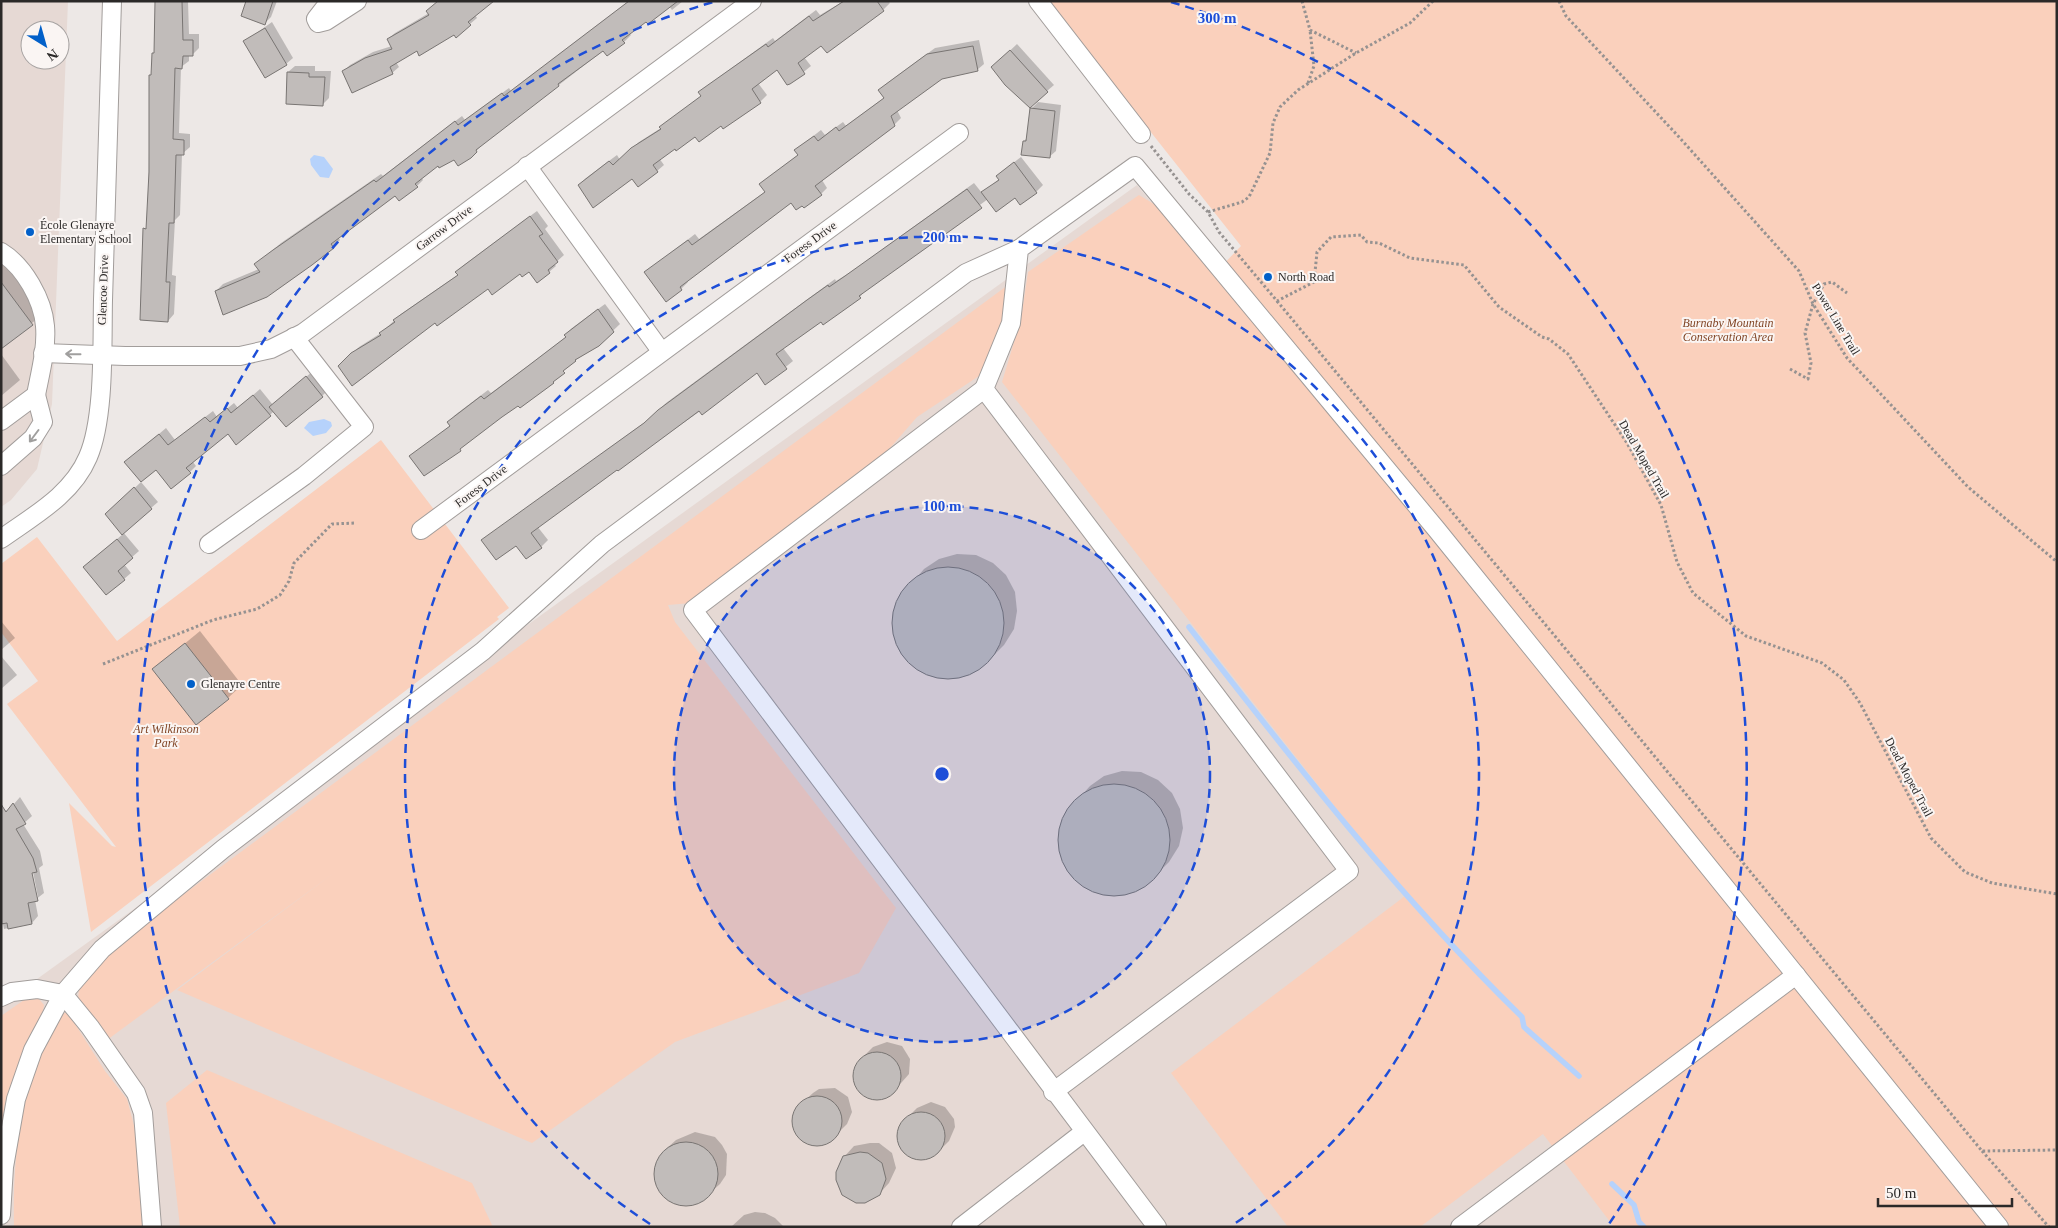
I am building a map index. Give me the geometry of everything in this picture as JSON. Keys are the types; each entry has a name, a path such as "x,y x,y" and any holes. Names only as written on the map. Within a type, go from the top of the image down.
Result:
{"street":[{"name":"Glencoe Drive","path":"1,539 59,498 75,479 88,458 97,430 102,355 112,1"},
{"path":"330,1 316,19 318,23 326,21 357,1"},
{"name":"Garrow Drive","path":"43,353 240,356 271,348 303,333 752,1"},
{"path":"1038,1 1141,134"},
{"name":"Foress Drive","path":"421,530 959,132"},
{"path":"527,166 662,351"},
{"path":"1,1215 4,1167 16,1099 33,1050 63,994 102,949 223,849 483,651 602,544 966,273 1019,249 1135,166 1437,530 1999,1227"},
{"path":"1019,249 1011,323 984,389 693,610 1053,1092 1157,1227"},
{"path":"1,252 26,277 37,296 45,326 43,353 36,395 43,422 33,438 1,466"},
{"path":"209,544 304,476 364,427 294,337"},
{"path":"984,389 1349,870 1053,1092"},
{"path":"1,421 36,395"},
{"path":"1460,1227 1796,976"},
{"path":"1,997 12,992 37,989 63,994 90,1027 136,1093 143,1113 152,1227"},
{"path":"961,1227 1084,1132"}],"path":[{"path":"1302,1 1310,30 1314,66 1308,84"},
{"path":"1208,212 1242,202 1249,197 1270,153 1273,123 1280,107 1308,84 1356,53 1410,22 1434,1"},
{"name":"Power Line Trail","path":"1559,1 1566,16 1679,137 1798,271 1813,304 1847,358 1919,438 1968,487 2057,562"},
{"path":"1310,30 1356,53"},
{"path":"1141,134 1189,194 1208,212 1219,232 1982,1151 2050,1227"},
{"name":"Dead Moped Trail","path":"1277,301 1314,282 1317,252 1330,237 1361,235 1367,242 1378,242 1410,258 1464,265 1499,307 1542,337 1549,339 1568,354 1628,443 1661,505 1676,562 1693,593 1746,636 1822,663 1844,680 1860,703 1931,838 1964,872 1992,883 2057,894"},
{"path":"1790,369 1808,379 1811,363 1805,333 1813,304 1824,284 1832,282 1847,293"},
{"path":"103,664 213,620 257,609 268,603 280,595 289,581 291,568 294,563 332,524 356,523"},
{"path":"1982,1151 2057,1150"}],"shaded area":[{"name":"École Glenayre Elementary School","path":"1,1 68,1 67,20 20,20 20,70 65,70 52,404 37,469 11,500 1,507"},
{"path":"1137,185 2005,1227 1,1227 1,1005"}],"green space":[{"name":"Burnaby Mountain Conservation Area","path":"1047,1 2057,1 2057,1227 1614,1227 1543,1134 1420,1227 1288,1227 1171,1073 1405,896 1002,382 1021,319 1028,272 1139,195 1169,213 1215,273 1241,246"},
{"path":"1008,285 1005,326 982,374 917,417 877,463 691,603 668,605 675,622 896,908 859,973 675,1042 532,1143 177,990 338,870 107,1040 78,999 80,981 107,951"},
{"name":"Art Wilkinson Park","path":"381,440 509,608 497,617 499,619 91,932 69,803 112,846 116,847 7,704 38,681 1,632 1,564 37,537 117,641"},
{"path":"39,999 44,1005 42,1016 5,1103 1,1135 1,1016 24,1000"},
{"path":"62,1013 68,1013 105,1071 127,1099 137,1137 143,1227 14,1227 14,1185 18,1142 25,1101 40,1055"},
{"path":"207,1070 472,1183 493,1227 180,1227 166,1103"}],"water":[{"path":"314,155 324,157 333,169 329,178 320,177 311,165 310,159"},
{"path":"324,419 331,422 332,426 326,433 313,436 304,428 309,422"}],"building":[{"path":"155,1 182,1 183,40 193,40 193,56 183,56 182,69 175,68 173,139 184,140 184,155 176,155 174,223 169,223 166,282 170,282 168,322 140,320 143,228 146,229 149,172 149,75 151,75 152,53 154,53"},
{"path":"246,1 273,1 265,25 241,16"},
{"path":"438,1 494,1 468,22 471,25 456,38 454,35 419,56 417,51 390,67 393,74 352,93 342,71 365,58 392,49 387,39 429,15 426,11"},
{"path":"629,1 678,1 648,24 646,22 622,40 625,43 607,56 603,51 558,84 559,86 476,150 477,152 471,158 458,166 454,160 439,168 438,166 415,184 418,187 399,201 395,196 331,244 334,248 267,297 223,315 215,291 260,272 254,264 273,250 374,180 376,182 455,121 458,125 502,93 504,96"},
{"path":"844,1 877,1 884,11 827,53 821,46 798,63 805,74 790,84 787,85 777,70 752,89 761,103 723,129 721,126 699,142 695,137 676,151 675,149 653,165 658,172 638,187 632,179 593,208 578,185 609,161 613,165 631,148 661,129 659,127 701,96 698,92 766,44 768,47 809,16 813,21"},
{"path":"265,28 287,65 265,78 243,41"},
{"path":"973,46 978,71 942,79 891,116 895,126 815,186 822,195 804,208 802,206 796,210 791,203 680,287 682,290 666,302 644,272 688,240 692,245 765,192 759,184 798,155 794,150 814,136 818,141 836,127 839,131 884,98 878,90 927,54"},
{"path":"1010,50 1048,92 1030,108 1005,85 991,67"},
{"path":"287,72 309,73 309,77 325,77 323,106 286,104"},
{"path":"1030,108 1055,111 1050,158 1021,155 1023,141 1026,141"},
{"path":"1014,162 1037,193 1020,205 1015,198 996,212 981,192 999,180 996,176"},
{"path":"967,189 982,208 859,296 861,298 823,325 821,322 776,354 787,369 765,385 757,373 702,415 699,411 617,470 531,533 542,548 526,559 516,546 496,560 481,540 644,423 658,410 807,300 845,276"},
{"path":"530,216 543,234 539,236 558,262 548,270 550,273 537,283 529,272 522,277 520,274 492,295 488,289 437,326 435,323 352,386 338,366 351,353 381,335 379,333 395,322 393,320 458,275 455,272"},
{"path":"1,282 33,325 1,349"},
{"path":"598,309 614,332 599,346 575,360 554,383 520,408 518,406 502,417 460,449 461,451 424,476 409,456 450,426 447,422 481,396 484,399 566,337 564,335"},
{"path":"306,376 323,397 286,427 269,407"},
{"path":"253,395 271,416 236,445 228,434 186,468 191,473 171,489 156,470 141,482 124,462 159,434 168,445 205,417 210,422 227,408 231,413"},
{"path":"134,487 152,509 122,535 105,514"},
{"path":"117,539 133,558 118,571 125,580 106,595 83,567"},
{"path":"948,567 969,571 987,584 1000,602 1004,623 1000,644 987,662 969,675 948,679 927,675 909,662 896,644 892,623 896,602 909,584 927,571"},
{"name":"Glenayre Centre","path":"185,643 229,699 196,725 152,669"},
{"path":"1114,784 1125,785 1135,789 1153,801 1165,819 1169,829 1169,851 1165,861 1153,879 1135,891 1125,895 1114,896 1103,895 1093,891 1075,879 1063,861 1059,851 1058,840 1059,829 1063,819 1075,801 1093,789 1103,785"},
{"path":"13,803 26,824 16,829 33,858 37,872 32,873 38,901 28,903 32,924 8,929 7,923 1,924 1,804 6,812"},
{"path":"872,1052 882,1052 894,1059 901,1071 901,1081 894,1093 882,1100 872,1100 864,1096 857,1089 853,1081 853,1071 857,1063 864,1056"},
{"path":"817,1096 831,1100 838,1107 842,1121 838,1135 831,1142 817,1146 803,1142 796,1135 792,1121 796,1107 803,1100"},
{"path":"916,1112 926,1112 938,1119 945,1131 945,1141 938,1153 926,1160 916,1160 908,1156 901,1149 897,1141 897,1131 901,1123 908,1116"},
{"path":"680,1142 692,1142 709,1151 716,1162 718,1174 716,1186 709,1197 692,1206 680,1206 668,1201 659,1192 654,1180 654,1168 659,1156 668,1147"},
{"path":"860,1152 868,1153 882,1163 886,1179 880,1195 865,1203 856,1203 842,1195 836,1180 836,1172 843,1156"}],"waterway":[{"path":"1189,627 1308,778 1390,876 1522,1017 1524,1027 1579,1076"},
{"path":"1612,1184 1634,1205 1639,1222 1644,1227"}],"place":[{"name":"École Glenayre Elementary School","path":"30,232"},
{"name":"North Road","path":"1268,277"},
{"name":"Glenayre Centre","path":"191,684"}]}
